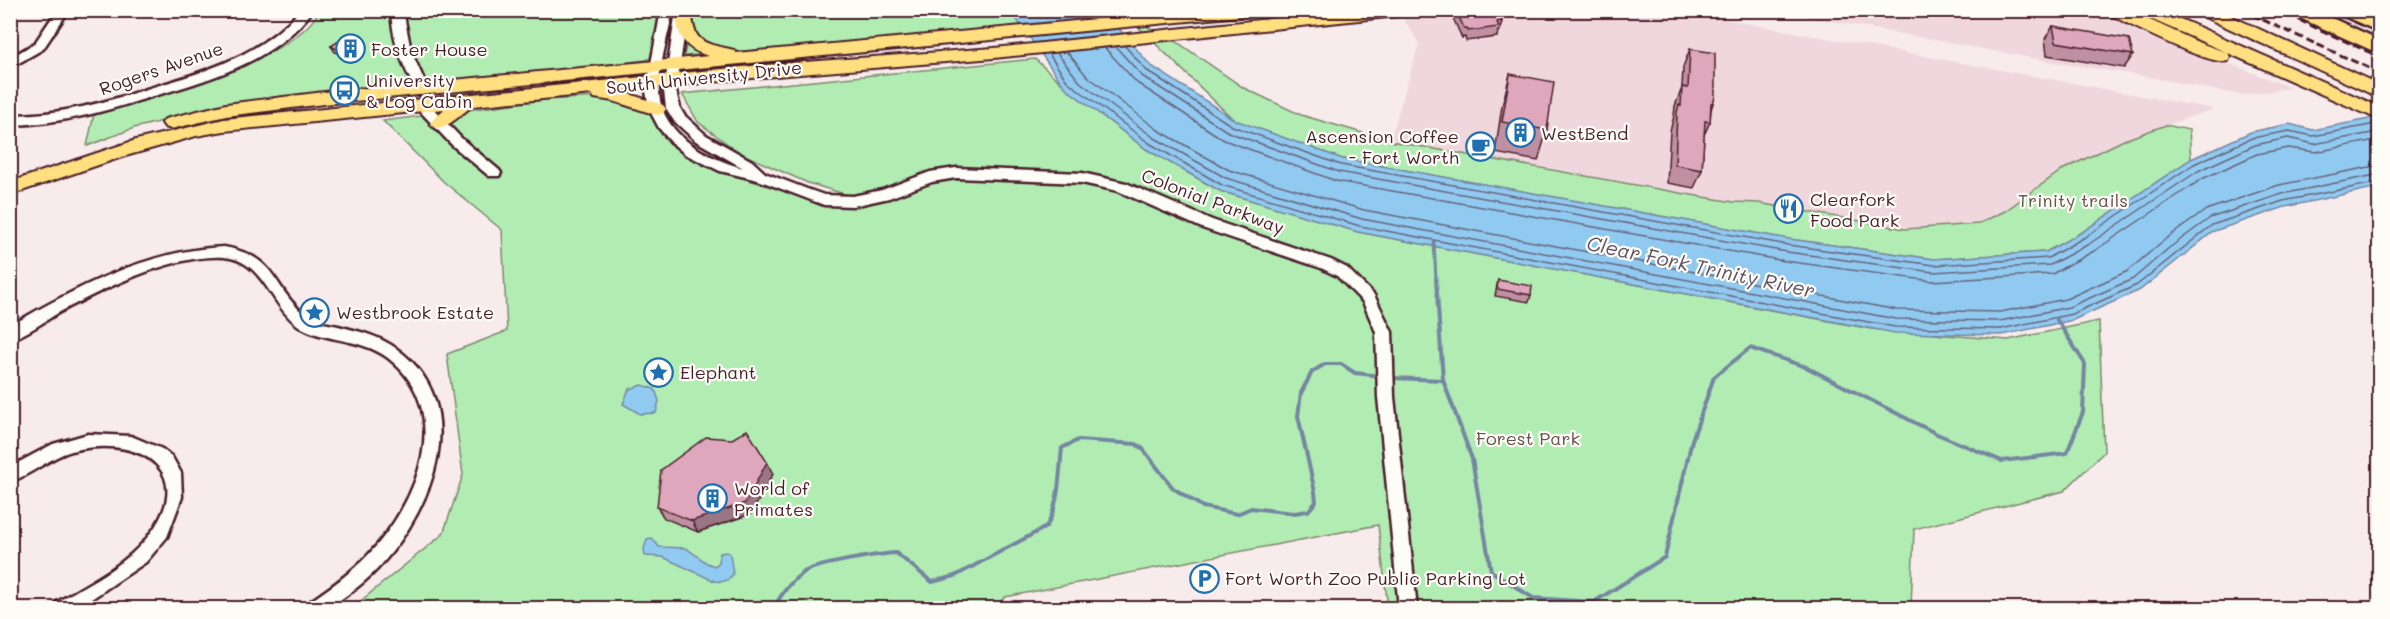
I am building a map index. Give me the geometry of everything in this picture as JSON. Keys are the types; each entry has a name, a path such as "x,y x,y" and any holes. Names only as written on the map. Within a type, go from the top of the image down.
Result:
{"highway":[{"path":"2318,10 2379,38"},
{"path":"2345,10 2379,26"},
{"path":"2298,11 2379,48"}],"main road":[{"path":"683,10 686,31 698,45 719,53 761,58"},
{"name":"South University Drive","path":"10,189 103,156 186,132 246,122 422,97 664,73 752,72 995,45 1197,13 1251,10"},
{"name":"South University Drive","path":"10,180 105,143 200,115 314,99 422,97 470,100 761,58 1161,37 1313,15 1407,10"},
{"path":"2114,10 2194,47 2346,100"},
{"path":"2145,10 2379,114"},
{"path":"2173,10 2379,101"},
{"path":"2204,10 2379,92"},
{"path":"1161,37 1192,30 1202,24 1197,13"},
{"path":"501,97 614,95 657,109"},
{"path":"439,123 470,100"}],"street":[{"path":"10,64 39,46 63,10"},
{"name":"Rogers Avenue","path":"10,120 79,114 153,92 238,61 269,45 287,32 307,10"},
{"path":"397,10 400,38 422,97 439,123 457,142 494,173"},
{"name":"Colonial Parkway","path":"667,10 664,73 673,108 687,127 724,153 747,164 760,176"},
{"name":"Colonial Parkway","path":"683,10 664,73 652,99 676,141 690,151 738,173 760,176 802,193 837,201 868,199 930,177 956,173 1082,178 1121,187 1207,224 1326,264 1342,272 1369,299 1381,323 1386,342 1386,397 1408,609"},
{"path":"10,334 71,301 147,267 194,255 223,252 237,254 258,265 304,322 366,339 386,348 416,377 428,399 432,417 433,446 429,471 413,507 381,554 315,609"},
{"path":"10,475 65,446 78,442 114,440 140,444 163,459 174,473 175,490 156,539 141,555 63,609"}],"shaded area":[{"path":"1464,10 1679,11 2213,109 2124,140 2062,170 2005,211 1978,224 1905,229 1758,203 1697,196 1390,141 1419,44 1402,16"},
{"path":"1777,11 2104,11 2133,25 2291,88 2241,95"}],"green space":[{"path":"319,11 661,11 653,57 646,60 432,85 284,96 239,102 134,128 87,146 94,114 182,88 251,62 281,46 304,29"},
{"path":"693,11 1011,11 1024,29 684,56"},
{"name":"Trinity trails","path":"1122,11 1137,11 1138,22 1174,40 1244,88 1301,115 1390,141 1697,196 1758,203 1905,229 1978,224 2005,211 2062,170 2124,140 2166,125 2189,130 2191,159 2082,232 2046,252 1934,259 1789,239 1343,159 1235,121"},
{"name":"Forest Park","path":"1035,59 1072,93 1146,149 1220,191 1358,232 1871,329 2008,340 2099,321 2104,452 2064,491 1914,529 1911,608 1388,608 1378,525 1005,597 994,608 352,608 443,534 463,475 447,354 507,331 502,230 444,182 383,121 544,100 603,97 643,109 672,143 704,166 832,206 871,202 808,183 740,153 698,122 682,94"}],"water":[{"name":"Clear Fork Trinity River","path":"1011,11 1104,11 1150,65 1235,120 1343,159 1789,239 1934,259 2046,252 2082,232 2191,159 2251,132 2289,124 2313,130 2369,119 2379,109 2379,187 2285,207 2214,231 2140,290 2073,320 2002,335 1895,333 1358,232 1220,191 1146,149 1072,93 1063,85"},
{"path":"642,385 655,389 659,401 656,413 640,414 623,404 629,389"},
{"path":"652,538 659,547 686,548 714,566 719,563 720,553 727,552 730,554 733,574 725,581 714,581 663,557 645,556 644,549 647,539"}],"building":[{"path":"1456,10 1497,10 1502,21 1497,22 1499,27 1468,31 1464,28"},
{"path":"2053,26 2129,39 2133,55 2056,42"},
{"path":"350,34 361,40 342,52 331,46"},
{"path":"1690,49 1715,53 1715,97 1711,103 1710,122 1705,121 1702,170 1675,165 1677,112 1679,105 1681,106 1682,87 1688,88"},
{"path":"1510,74 1554,82 1547,130 1502,122"},
{"path":"1498,280 1532,286 1531,295 1497,289"},
{"name":"World of Primates","path":"747,430 767,462 745,503 692,521 657,507 661,470 706,437 732,439"}],"waterway":[{"path":"1434,242 1436,280"},
{"path":"1436,279 1443,380"},
{"path":"1443,380 1472,459 1491,571 1533,598 1594,602 1665,557 1692,440 1714,377 1750,348 1806,367 1937,434 2002,461 2067,453 2083,412 2085,364 2057,320"},
{"path":"774,608 795,579 804,572 821,566 896,553 932,582 955,576 1046,527 1054,509 1062,448 1078,440 1136,444 1143,449 1173,488 1203,507 1237,514 1251,508 1294,513 1308,511 1316,502 1315,492 1298,416 1301,393 1312,372 1325,364 1341,364 1355,373 1381,376"},
{"path":"1391,378 1443,380"}],"railway":[{"path":"2241,10 2380,73"},
{"path":"2277,10 2380,57"}],"place":[{"name":"Foster House","path":"350,49"},
{"name":"University & Log Cabin","path":"345,90"},
{"name":"WestBend","path":"1520,133"},
{"name":"Ascension Coffee - Fort Worth","path":"1480,146"},
{"name":"Clearfork Food Park","path":"1789,209"},
{"name":"Westbrook Estate","path":"315,312"},
{"name":"Elephant","path":"659,372"},
{"name":"World of Primates","path":"713,498"},
{"name":"Fort Worth Zoo Public Parking Lot","path":"1204,578"}]}
